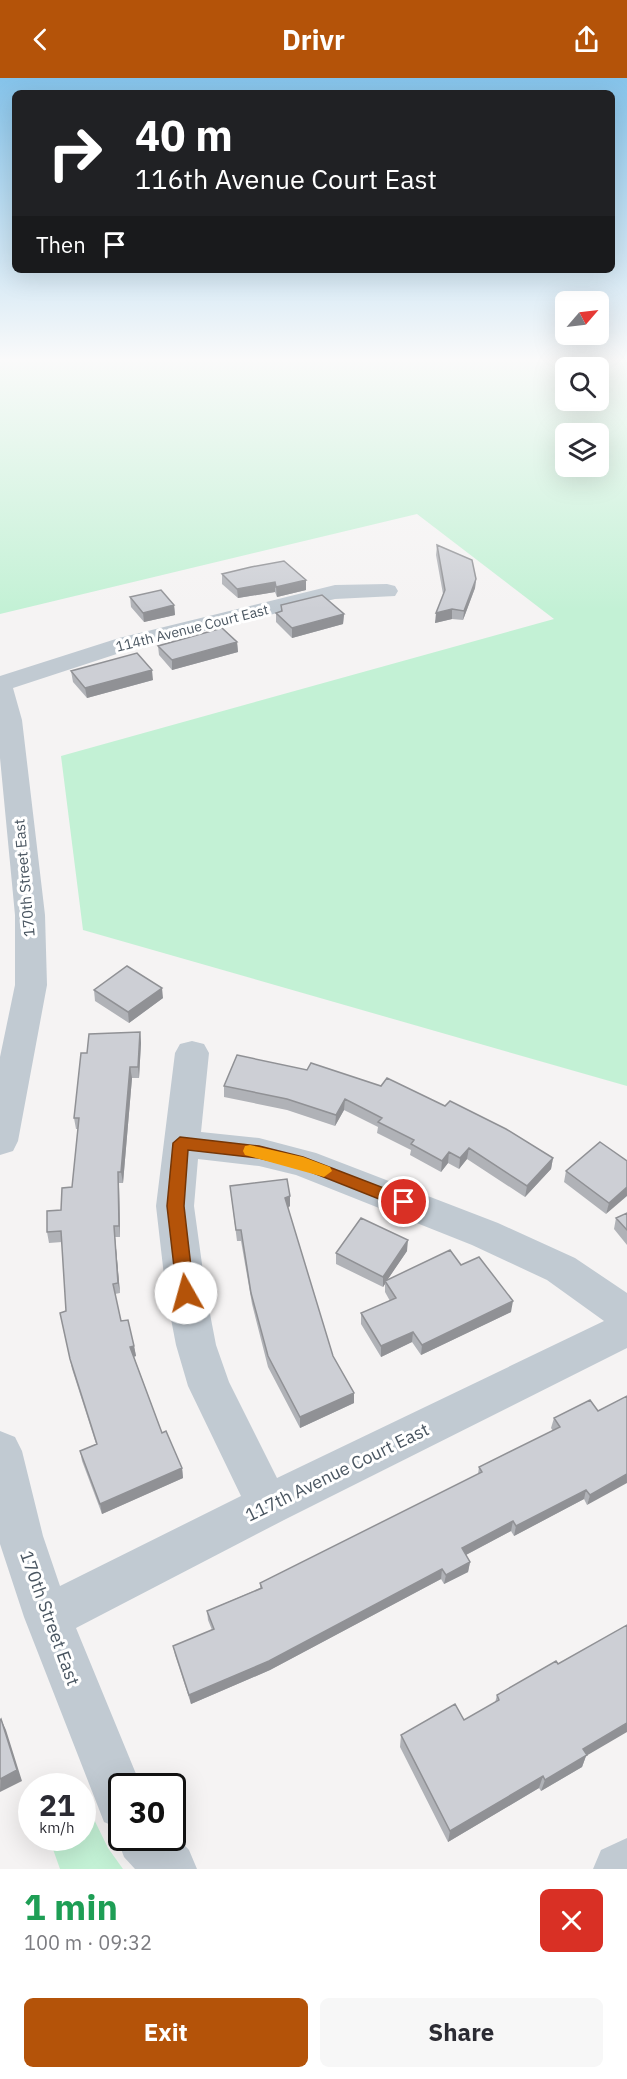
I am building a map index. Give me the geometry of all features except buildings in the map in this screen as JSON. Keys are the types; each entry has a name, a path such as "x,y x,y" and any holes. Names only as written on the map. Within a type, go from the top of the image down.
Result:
{"street":[{"name":"114th Avenue Court East","path":"0,685 127,643 335,592 387,591"},
{"name":"170th Street East","path":"0,685 9,720 10,829 30,915 31,985 0,1141"},
{"path":"192,1053 180,1143 176,1206 186,1293 196,1345 209,1386 268,1505"},
{"path":"180,1143 259,1152 314,1167 485,1234 561,1269 627,1315"},
{"name":"117th Avenue Court East","path":"48,1617 268,1505 627,1329"},
{"name":"170th Street East","path":"0,1451 20,1536 48,1617 109,1773"},
{"path":"155,1851 171,1869"},
{"path":"620,1869 627,1865"}],"green space":[{"path":"0,443 555,443 555,477 609,477 609,443 627,443 627,1086 83,930 61,756 554,619 417,514 0,614"},
{"path":"96,1823 108,1851 123,1869 60,1869 54,1851 96,1851"}],"slow traffic":[{"path":"250,1151 303,1163 324,1171"}],"route":[{"path":"186,1293 176,1206 180,1143 259,1152 303,1163 404,1202"}]}
